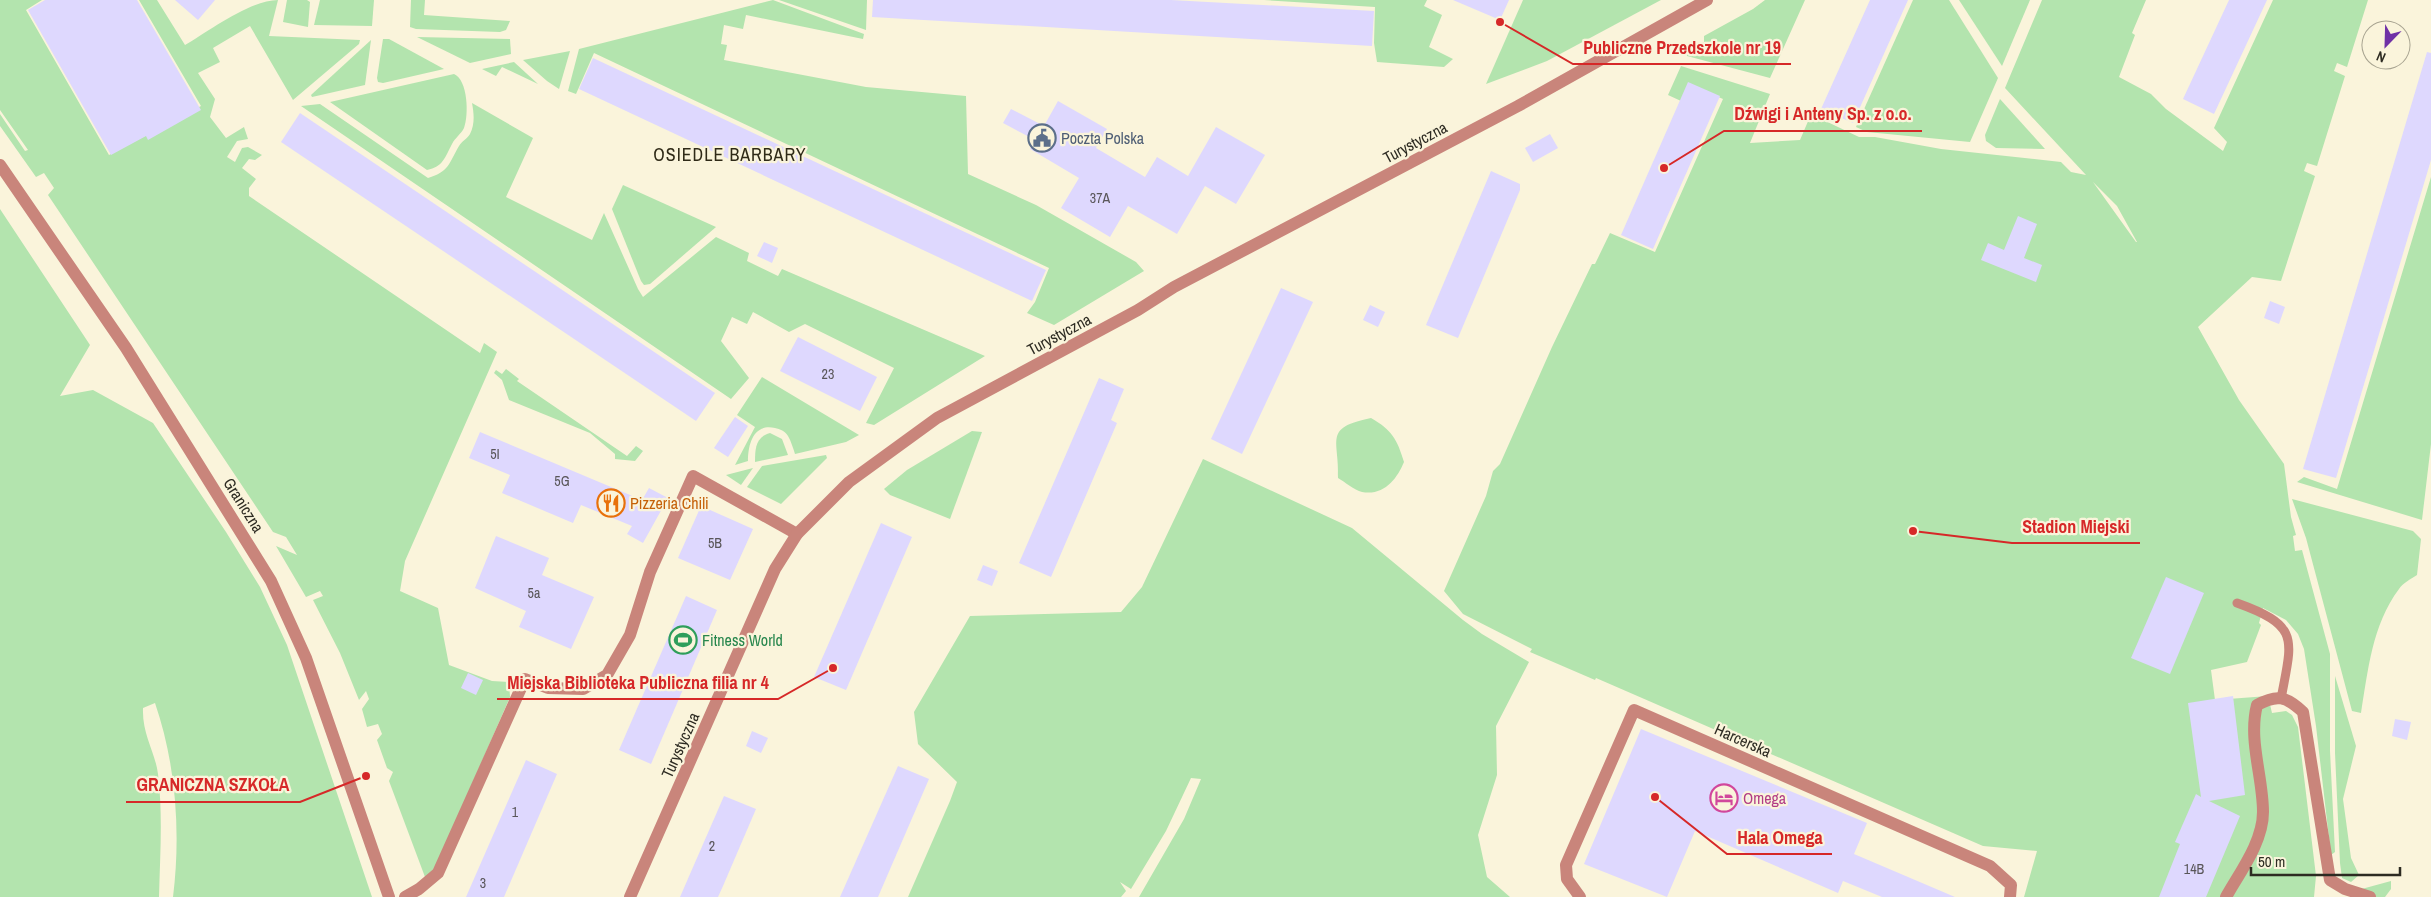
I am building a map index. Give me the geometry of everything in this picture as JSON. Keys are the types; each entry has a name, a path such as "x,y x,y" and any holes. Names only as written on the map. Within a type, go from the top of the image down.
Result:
{"street":[{"name":"Turystyczna","path":"630,897 776,569 797,534 849,482 937,418 1138,310 1174,287 1518,106 1707,0"},
{"name":"Graniczna","path":"0,165 126,348 271,581 306,658 388,897"},
{"path":"405,897 438,874 524,679 548,688 583,689 608,675 630,635 650,572 693,476 797,534"},
{"path":"2226,897 2260,832 2263,813 2253,720 2257,704 2272,697 2291,701 2302,712 2330,880 2345,889 2370,897"},
{"name":"Harcerska","path":"1580,897 1567,878 1566,865 1634,710 1990,866 2011,885 2010,897"}],"lane":[{"path":"2237,603 2262,612 2276,620 2283,629 2290,646 2281,699"}],"green space":[{"path":"0,0 42,0 26,10 109,155 201,106 139,0 157,0 185,45 255,5 278,0 269,36 360,40 359,44 293,100 250,26 213,48 220,62 198,73 215,99 210,117 226,138 244,127 248,139 237,141 227,157 235,162 242,148 248,147 262,155 255,160 249,159 242,168 256,179 249,188 249,196 480,353 484,343 497,352 405,561 400,591 438,608 449,665 492,681 509,682 510,697 428,885 389,781 393,772 387,768 377,740 382,734 378,724 367,727 362,709 369,699 366,691 359,700 340,653 313,600 323,596 320,591 306,597 276,546 297,555 286,537 273,532 48,195 54,188 44,173 36,177 0,126 0,114 25,151 28,150 0,110"},
{"path":"287,0 307,0 310,2 308,27 283,22"},
{"path":"320,0 374,0 372,26 314,25"},
{"path":"411,0 425,0 424,15 510,21 506,30 500,32 416,29 410,27"},
{"path":"773,0 864,34 863,39 746,15 743,29 724,25 721,44 727,45 724,60 866,87 966,96 968,174 1036,205 1136,262 1144,271 1054,325 1027,313 1035,302 1049,268 594,53 576,94 568,91 579,49"},
{"path":"779,0 867,0 866,30"},
{"path":"1264,0 1427,0 1424,6 1442,15 1429,47 1453,59 1444,67 1377,62 1374,43 1375,7"},
{"path":"1523,0 1661,0 1547,61 1486,84"},
{"path":"1765,0 1805,0 1770,78 1687,56 1686,50 1704,42 1704,36 1753,9"},
{"path":"1913,0 1949,0 1998,78 1970,142 1867,132 1856,127"},
{"path":"1959,0 2030,0 2002,66"},
{"path":"2042,0 2146,0 2132,33 2135,35 2119,77 2151,94 2166,109 2223,151 2227,142 2214,128 2273,0 2368,0 2347,67 2337,63 2334,71 2345,76 2317,166 2307,163 2304,171 2315,176 2281,281 2252,277 2198,327 2239,400 2284,464 2291,517 2296,535 2293,536 2295,551 2302,550 2330,654 2330,751 2335,852 2331,855 2316,726 2304,649 2298,634 2286,620 2263,608 2259,623 2261,625 2247,662 2211,670 2215,700 2268,696 2272,713 2286,711 2292,715 2298,727 2316,876 2314,897 2024,897 2037,851 1983,846 1596,678 1595,680 1530,652 1532,649 1463,614 1444,591 1486,496 1493,471 1500,464 1552,347 1592,264 1595,264 1610,233 1655,252 1723,99 1688,84 1681,101 1668,95 1681,66 1770,94 1750,143 1800,140 1809,119 1817,117 1859,137 1875,137 1941,149 2061,162 2071,172 2086,175 2005,88","holes":["2093,182 2117,206 2136,242"]},
{"path":"417,37 510,39 511,54 470,63"},
{"path":"383,39 389,39 444,69 383,83 378,82"},
{"path":"371,40 365,85 312,97 311,95"},
{"path":"570,51 559,89 523,60"},
{"path":"514,62 538,84 502,67 496,76 482,69"},
{"path":"454,74 459,78 465,90 466,122 443,161 432,169 427,170 330,102"},
{"path":"2000,99 2045,149 1996,148 1986,141 1985,135"},
{"path":"472,103 533,138 506,197 592,240 604,213 643,297 716,237 749,253 747,261 778,276 782,269 985,356 874,425 866,423 894,368 805,324 789,332 753,312 747,324 732,317 721,341 749,378 731,399 301,106 320,104 428,178 444,170 460,144 470,134 474,119"},
{"path":"2431,177 2431,444 2422,520 2297,482 2304,477 2337,489"},
{"path":"623,185 716,227 650,284 644,285 641,281 612,209"},
{"path":"0,209 90,345 60,396 93,390 153,423 226,532 260,587 287,645 372,897 173,897 177,848 175,799 168,750 155,703 143,708 143,718 158,774 160,789 159,897 0,897"},
{"path":"506,369 519,379 517,381 627,456 636,446 643,451 635,461 615,459 615,454 590,433 509,400 502,380 494,373 496,370 502,374"},
{"path":"762,377 859,435 846,442 795,454 790,440 785,433 779,429 768,427 757,432 753,437 749,448 748,461 735,465 755,427 737,415"},
{"path":"1371,418 1393,436 1404,462 1398,474 1389,485 1370,493 1359,491 1338,478 1336,445 1340,431 1345,426"},
{"path":"972,431 982,432 950,519 890,495 884,489 907,470"},
{"path":"770,433 782,439 788,455 755,462 755,452 759,440"},
{"path":"826,455 827,458 781,504 747,487 762,466"},
{"path":"1203,459 1352,528 1463,620 1482,634 1529,662 1496,726 1497,775 1478,835 1487,877 1510,897 1139,897 1184,819 1201,779 1191,778 1166,831 1131,889 1120,882 1126,891 1121,897 908,897 957,782 918,744 914,712 970,616 1121,612 1142,587"},
{"path":"753,468 741,485 726,475"},
{"path":"2292,499 2413,531 2421,539 2417,575 2399,589 2390,603 2377,633 2372,649 2361,713 2352,711 2306,538"},
{"path":"2335,676 2356,746 2343,799 2351,858 2359,875 2351,882 2342,878 2340,863 2335,753"},
{"path":"2391,881 2391,889 2385,897 2375,897 2358,890"}],"building":[{"path":"45,0 137,0 201,110 148,140 146,136 111,155 28,10"},
{"path":"175,0 215,0 198,20"},
{"path":"873,0 1171,0 1374,11 1372,46 872,17"},
{"path":"1453,0 1509,0 1500,20"},
{"path":"1870,0 1908,0 1853,123 1821,109"},
{"path":"2229,0 2267,0 2214,114 2183,99"},
{"path":"2427,52 2431,53 2431,160 2336,478 2303,469"},
{"path":"593,58 1046,270 1032,301 579,89"},
{"path":"1688,82 1720,96 1653,249 1621,235"},
{"path":"1058,101 1107,129 1096,148 1145,177 1157,157 1188,176 1216,127 1265,155 1236,204 1205,186 1177,234 1128,206 1110,237 1061,208 1079,178 1030,149 1035,140 1003,123 1011,109 1044,126"},
{"path":"300,113 715,393 696,421 281,142"},
{"path":"1550,134 1558,148 1533,162 1525,148"},
{"path":"1491,171 1520,184 1520,190 1458,338 1426,325"},
{"path":"2018,216 2037,224 2024,258 2042,265 2036,282 1981,260 1988,243 2004,250"},
{"path":"764,242 778,248 772,263 757,256"},
{"path":"1281,288 1313,302 1242,454 1211,439"},
{"path":"2270,301 2285,307 2279,324 2264,318"},
{"path":"1370,305 1385,312 1378,327 1363,320"},
{"path":"798,337 877,377 860,411 780,371"},
{"path":"1099,378 1124,389 1111,420 1117,423 1051,577 1019,563"},
{"path":"735,417 748,426 728,457 714,448"},
{"path":"480,432 642,500 649,488 668,498 643,543 627,534 632,526 581,505 573,523 502,493 510,475 469,458"},
{"path":"701,506 753,529 730,580 678,558"},
{"path":"881,523 912,537 846,690 814,677"},
{"path":"496,536 549,558 542,575 594,597 571,649 519,627 526,611 475,588"},
{"path":"983,565 998,571 992,586 977,580"},
{"path":"2166,577 2204,593 2170,674 2131,658"},
{"path":"686,596 717,610 651,764 619,750"},
{"path":"468,673 483,680 476,695 461,688"},
{"path":"2233,696 2245,795 2209,801 2240,816 2206,897 2159,897 2180,844 2175,842 2196,794 2201,797 2188,703"},
{"path":"2395,719 2411,722 2407,740 2392,736"},
{"path":"1641,729 1867,823 1854,854 1955,897 1882,897 1843,881 1838,893 1695,831 1667,897 1584,864"},
{"path":"752,731 768,738 761,753 746,746"},
{"path":"526,760 557,774 504,897 466,897"},
{"path":"898,766 929,779 878,897 840,897"},
{"path":"724,796 756,809 723,886 718,897 680,897"}],"place":[{"name":"Publiczne Przedszkole nr 19","path":"1500,22"},
{"name":"Poczta Polska","path":"1042,138"},
{"name":"Dźwigi i Anteny Sp. z o.o.","path":"1664,168"},
{"name":"Pizzeria Chili","path":"611,503"},
{"name":"Stadion Miejski","path":"1913,531"},
{"name":"Fitness World","path":"683,640"},
{"name":"Miejska Biblioteka Publiczna filia nr 4","path":"833,668"},
{"name":"GRANICZNA SZKOŁA","path":"366,776"},
{"name":"Hala Omega","path":"1655,797"},
{"name":"Omega","path":"1724,798"}],"district":[{"name":"OSIEDLE BARBARY","path":"730,154"}]}
